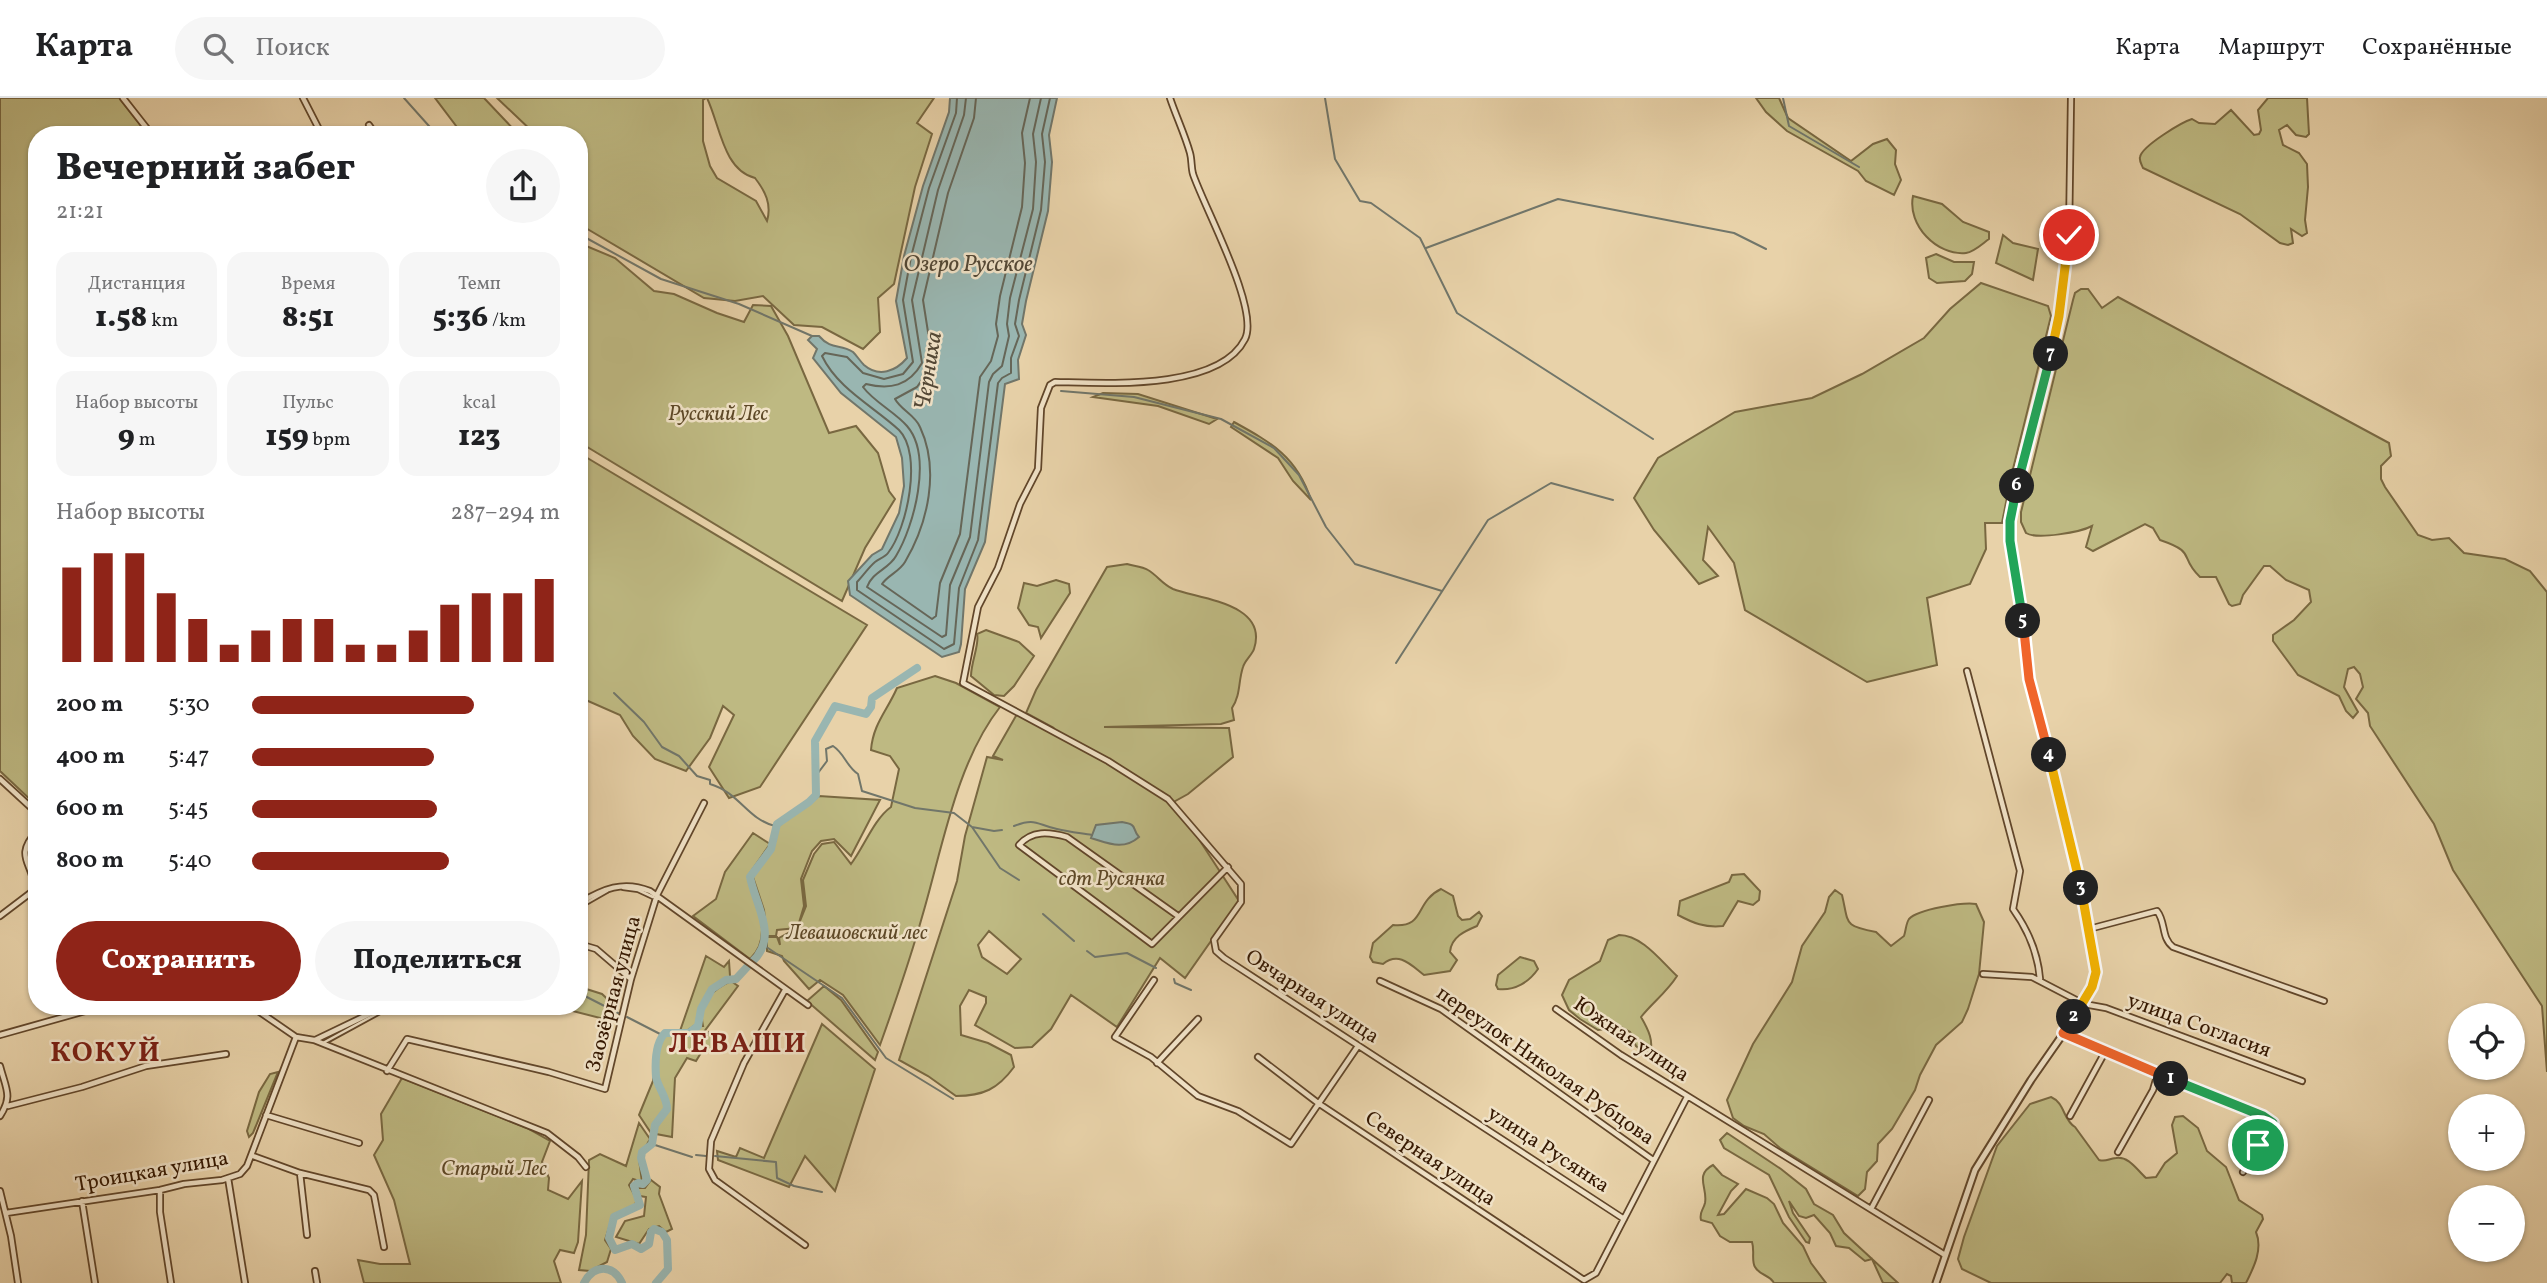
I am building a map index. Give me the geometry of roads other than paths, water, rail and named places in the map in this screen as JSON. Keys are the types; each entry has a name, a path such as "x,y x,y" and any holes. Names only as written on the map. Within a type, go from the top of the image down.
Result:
{"street":[{"path":"123,98 145,126"},
{"path":"303,98 317,126"},
{"path":"1170,98 1191,154 1193,173 1230,262 1249,320 1248,332 1244,342 1229,358 1194,373 1166,380 1055,382 1050,385 1041,408 1038,468 1020,504 998,568 978,607 963,682 1108,761 1168,799 1228,867 1152,944 1019,845 1035,834 1067,837 1178,916"},
{"path":"1936,1283 1975,1170 2084,1004 2096,972 2062,808 2030,685 2010,541 2010,521 2059,316 2069,235 2071,98"},
{"path":"1967,671 2020,870 2014,909 2023,921 2038,958 2040,979 1983,974"},
{"path":"0,779 28,805"},
{"name":"Заозёрная улица","path":"387,1070 407,1038 549,1072 605,1089 631,979 655,896 704,803"},
{"path":"28,845 24,851 28,869"},
{"name":"Овчарная улица","path":"1228,867 1241,884 1241,902 1214,940 1216,951 1455,1109"},
{"path":"588,900 617,885 640,887 808,1005"},
{"path":"0,916 28,895"},
{"path":"2089,929 2157,911 2166,939 2173,947 2324,1001"},
{"path":"588,947 596,949 631,979"},
{"name":"улица Согласия","path":"2040,979 2084,1004 2106,1008 2302,1081"},
{"path":"1154,980 1115,1037 1151,1057 1198,1096 1238,1111 1291,1144 1359,1046"},
{"name":"переулок Николая Рубцова","path":"1380,981 1441,1009 1653,1160"},
{"path":"785,990 750,1052 730,1097 709,1147 709,1169 715,1180 805,1245"},
{"name":"Южная улица","path":"1556,1009 1687,1097 1945,1255"},
{"path":"0,1035 70,1015"},
{"path":"264,1015 296,1037 322,1044 547,1133 578,1157 586,1167"},
{"path":"314,1041 369,1015"},
{"path":"322,1044 375,1015"},
{"path":"1157,1063 1198,1019"},
{"path":"2063,1033 2263,1116 2273,1123 2244,1172"},
{"name":"Троицкая улица","path":"6,1213 160,1191 240,1174 253,1156 296,1037"},
{"path":"2070,1116 2105,1052"},
{"path":"0,1116 8,1106 82,1087 146,1066 226,1054"},
{"name":"Северная улица","path":"1258,1058 1318,1103 1581,1279 1588,1279 1596,1273 1624,1219"},
{"path":"0,1066 8,1106"},
{"path":"2118,1152 2153,1090 2158,1073"},
{"path":"1624,1219 1687,1097"},
{"path":"1871,1209 1929,1100"},
{"name":"улица Русянка","path":"1455,1109 1624,1219"},
{"path":"266,1115 359,1143"},
{"path":"253,1156 300,1173 369,1190 374,1195 384,1247"},
{"path":"300,1173 307,1235"},
{"path":"228,1178 245,1283"},
{"path":"0,1191 18,1283"},
{"path":"160,1191 160,1212 171,1283"},
{"path":"82,1201 94,1283"},
{"path":"315,1271 317,1283"}],"water":[{"name":"Озеро Русское","path":"950,98 1057,98 1049,135 1052,162 1048,211 1022,324 1026,335 1018,360 1019,379 1005,384 985,542 965,589 959,652 942,657 850,595 848,581 872,555 882,549 899,513 904,486 902,458 896,437 841,393 813,358 817,349 808,340 812,336 819,336 828,344 848,349 864,365 881,372 893,369 907,358 896,301 904,256 923,186 949,112"},
{"path":"1122,822 1133,826 1139,837 1121,845 1091,838 1096,825"}],"waterway":[{"path":"404,98 429,126"},
{"path":"1325,98 1335,159 1360,201 1371,203 1420,238 1457,313 1653,439"},
{"path":"1783,98 1789,126 1859,167"},
{"path":"1426,248 1558,199 1734,233 1766,249"},
{"path":"588,239 661,279 739,304 812,336"},
{"path":"1061,391 1134,397 1221,419 1274,448 1299,475 1326,527 1355,564 1442,591"},
{"path":"1396,663 1488,520 1551,483 1613,500"},
{"path":"752,962 760,952 765,932 750,877 771,849 777,824 816,795 815,741 835,706 866,714 871,707 872,698 917,668"},
{"path":"614,693 644,722 662,747 679,756 697,776 710,780 710,784 729,793 757,818 775,826"},
{"path":"815,777 827,761 826,749 833,746 858,774 862,791 915,808 954,813 972,827 1000,868 1019,880"},
{"path":"1014,826 1032,822 1092,835"},
{"path":"972,827 1002,830"},
{"path":"1043,914 1074,941"},
{"path":"765,946 842,998 886,1058 953,1099"},
{"path":"1087,951 1095,957 1127,953 1156,968"},
{"path":"656,1283 668,1269 667,1240 662,1232 654,1229 649,1244 641,1249 632,1244 615,1250 609,1238 614,1217 640,1205 634,1186 647,1180 642,1152 652,1144 655,1125 667,1109 656,1077 657,1048 665,1033 689,1033 698,1026 701,1009 712,989 726,980 736,979 748,966"},
{"path":"1174,979 1175,983 1191,990"},
{"path":"588,998 622,1015"},
{"path":"627,1017 662,1035"},
{"path":"652,1144 692,1157"},
{"path":"696,1155 706,1156"},
{"path":"715,1156 776,1162 777,1178 794,1186 822,1192"},
{"path":"584,1283 593,1272 603,1269 614,1272 622,1283"}],"district":[{"name":"ЛЕВАШИ","path":"738,1044"},
{"name":"КОКУЙ","path":"106,1053"}],"water label":[{"name":"Черниха","path":"929,371"}],"park label":[{"name":"Русский Лес","path":"718,414"},
{"name":"сдт Русянка","path":"1112,879"},
{"name":"Левашовский лес","path":"857,933"},
{"name":"Старый Лес","path":"494,1169"}]}
